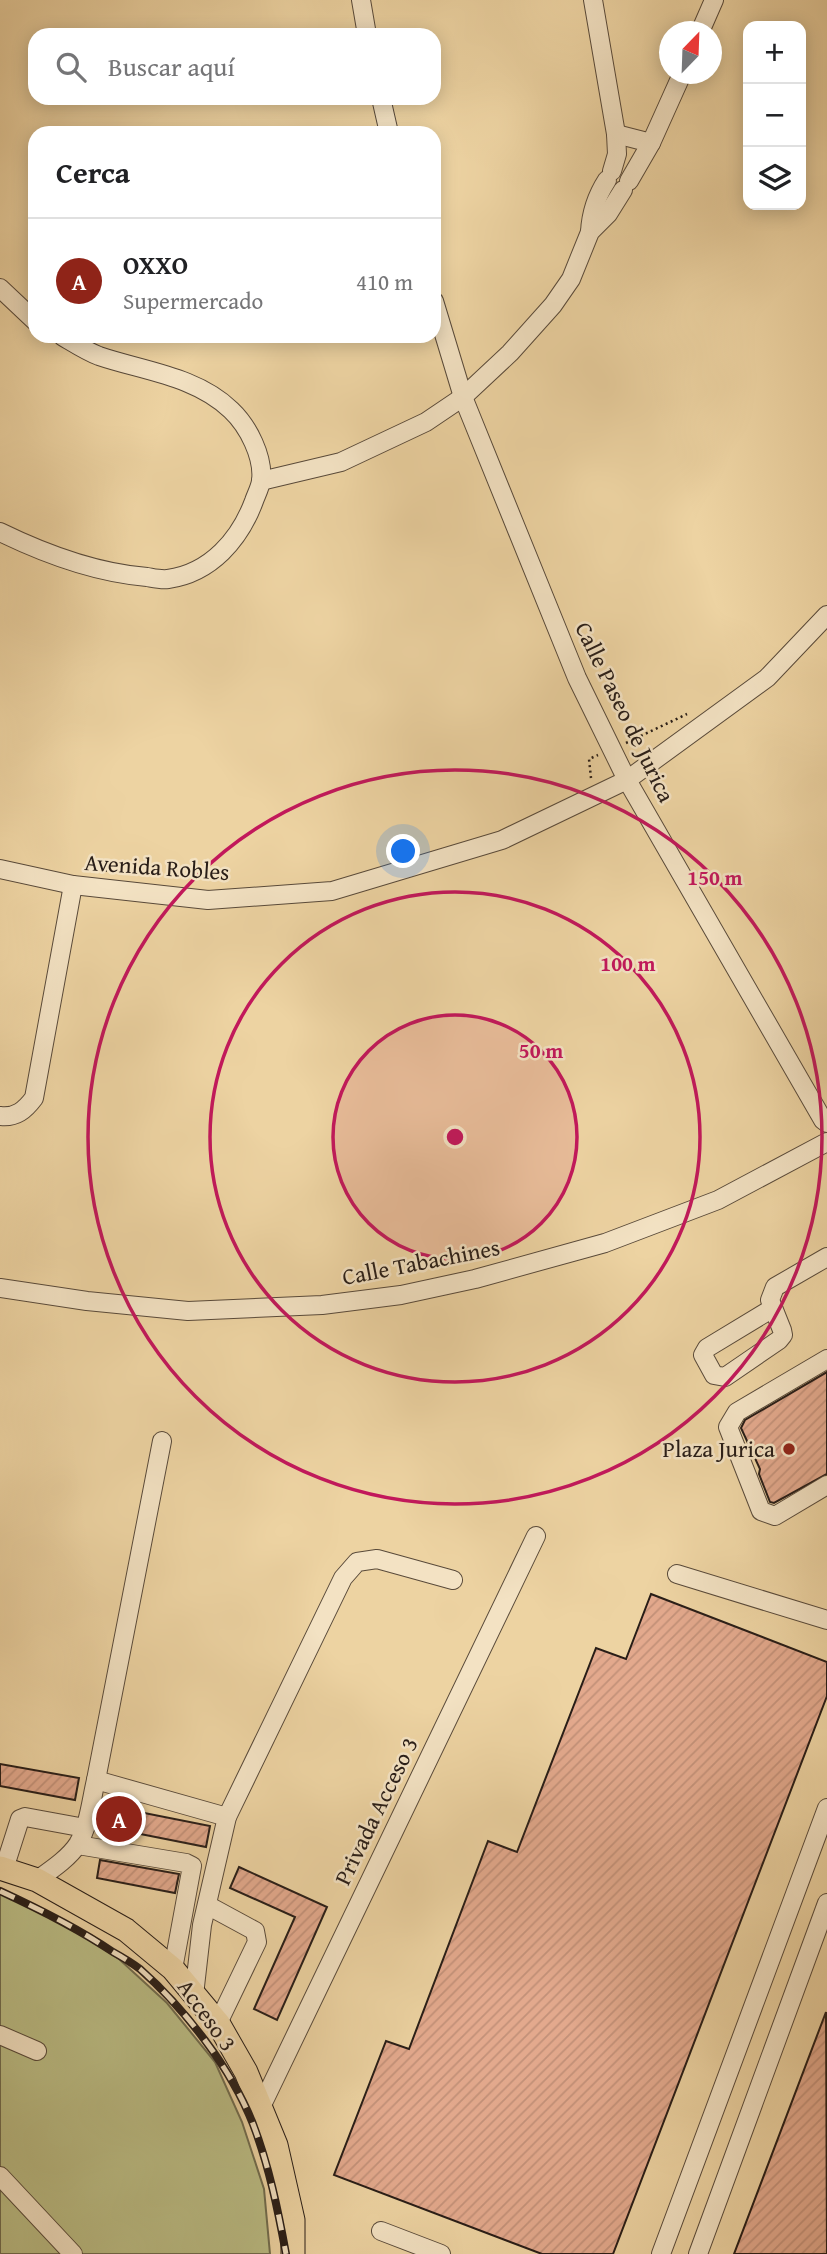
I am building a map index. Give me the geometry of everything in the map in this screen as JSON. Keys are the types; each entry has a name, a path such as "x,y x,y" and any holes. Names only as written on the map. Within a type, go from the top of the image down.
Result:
{"main road":[{"name":"Acceso 3","path":"2,1868 37,1880 127,1930 173,1969 218,2022 246,2072 276,2145 293,2220 293,2254"}],"street":[{"path":"361,0 366,28"},
{"path":"261,481 341,462 426,422 463,397 510,353 553,305 571,279 590,232 595,202 610,175 617,154 593,0"},
{"path":"705,21 714,0"},
{"path":"590,232 608,214 651,144 678,84"},
{"path":"383,105 387,126"},
{"path":"616,134 651,144"},
{"path":"0,288 28,314"},
{"name":"Calle Paseo de Jurica","path":"441,324 463,397 577,678 627,780 825,1122 826,1144"},
{"path":"0,532 26,544 101,569 125,575 167,579 200,569 228,547 246,523 261,481 259,456 247,432 231,410 203,388 97,355 75,343"},
{"name":"Avenida Robles","path":"0,869 73,886 208,900 332,891 502,840 627,780 767,678 827,615"},
{"path":"0,1116 24,1111 34,1098 73,886"},
{"name":"Calle Tabachines","path":"0,1288 87,1301 188,1311 322,1305 401,1296 475,1279 605,1243 718,1200 826,1144"},
{"path":"773,1308 770,1300 775,1287 827,1257"},
{"path":"827,1359 737,1412 728,1427 761,1511 775,1516 827,1485"},
{"path":"37,1880 78,1845 85,1828 162,1441"},
{"name":"Privada Acceso 3","path":"261,2107 536,1536"},
{"path":"194,1995 197,1958 227,1817 343,1578 357,1562 377,1559 453,1580"},
{"path":"677,1574 827,1620"},
{"path":"96,1780 227,1817"},
{"path":"661,2254 827,1808"},
{"path":"2,1868 20,1819 26,1817 85,1828"},
{"path":"78,1845 192,1866 173,1969"},
{"path":"698,2254 827,1903"},
{"path":"207,1905 255,1931 257,1935 257,1942 218,2022"},
{"path":"0,2035 37,2051"},
{"path":"0,2176 73,2254"},
{"path":"381,2231 441,2254"}],"path":[{"path":"591,781 589,758 612,750 698,709"},
{"path":"92,869 104,869 113,874"}],"green space":[{"path":"0,1891 54,1917 119,1959 167,2003 215,2062 242,2122 264,2189 270,2254 0,2254"}],"building":[{"name":"Plaza Jurica","path":"827,1372 827,1474 774,1503 770,1502 759,1474 760,1469 741,1428 745,1420"},
{"path":"651,1594 827,1662 827,1696 613,2254 542,2254 334,2175 386,2041 409,2049 488,1841 517,1852 596,1648 626,1659"},
{"path":"0,1764 79,1778 75,1800 0,1786"},
{"path":"104,1805 210,1826 206,1847 100,1826"},
{"path":"100,1860 179,1874 175,1893 97,1878"},
{"path":"239,1867 327,1907 277,2020 254,2009 295,1917 230,1888"},
{"path":"826,2012 827,2254 734,2254"}],"railway":[{"path":"0,1891 72,1927 140,1969 174,2002 205,2040 232,2082 253,2124 264,2156 286,2254"}],"place":[{"name":"Plaza Jurica","path":"789,1449"},
{"name":"OXXO","path":"119,1819"}]}
